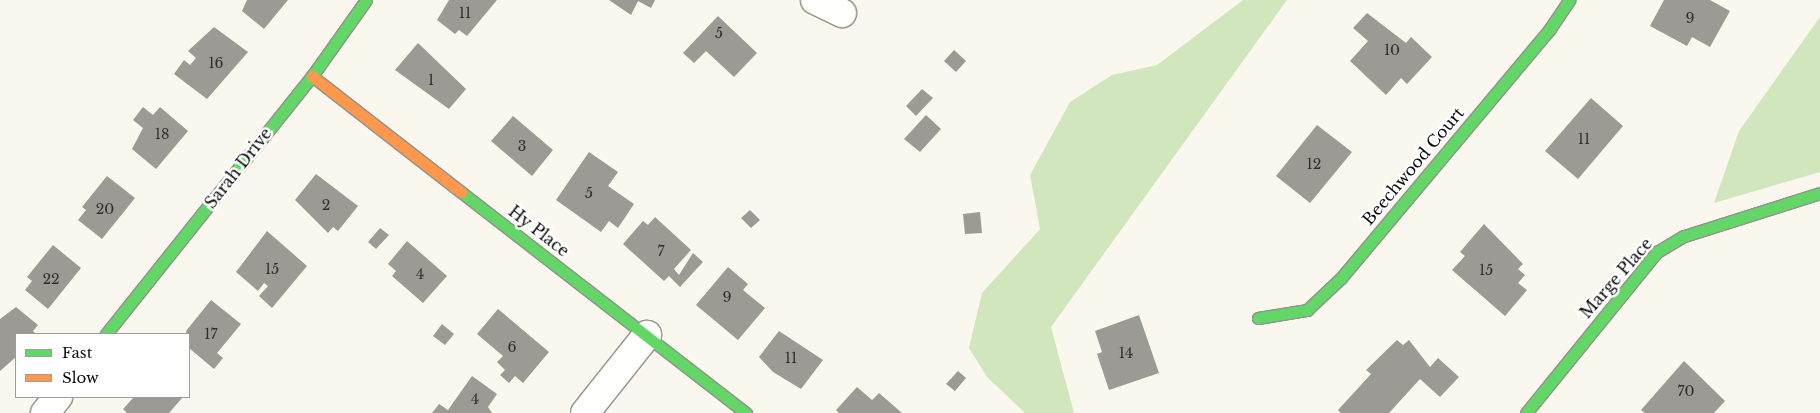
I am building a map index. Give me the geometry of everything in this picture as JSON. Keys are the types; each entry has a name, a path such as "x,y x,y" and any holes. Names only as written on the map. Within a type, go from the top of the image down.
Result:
{"street":[{"name":"Sarah Drive","path":"107,333 312,76 366,0"},
{"path":"814,0 842,13"},
{"name":"Beechwood Court","path":"1258,318 1307,310 1341,278 1549,30 1569,0"},
{"name":"Hy Place","path":"312,76 746,413"},
{"name":"Marge Place","path":"1526,413 1657,252 1684,236 1820,192"},
{"path":"585,413 647,335"},
{"path":"46,413 57,398"}],"green space":[{"path":"1243,0 1287,0 1051,327 1074,413 1025,413 987,377 969,348 982,293 1040,229 1030,175 1070,102 1112,75 1157,65"},
{"path":"1820,17 1820,172 1714,203 1739,131"}],"building":[{"path":"247,0 288,0 264,29 242,11"},
{"path":"449,0 497,0 467,36 459,30 455,34 437,20"},
{"path":"609,0 655,0 651,8 638,1 631,15"},
{"path":"1664,0 1710,0 1730,11 1710,47 1692,37 1687,46 1650,26"},
{"path":"1367,13 1406,43 1411,37 1432,57 1407,84 1401,78 1386,95 1350,61 1368,41 1353,28"},
{"path":"718,16 757,53 734,77 706,51 694,63 683,53"},
{"path":"214,27 248,52 207,99 174,74 184,60 190,65 196,58 188,51"},
{"path":"418,43 466,89 449,109 395,70"},
{"path":"954,50 966,61 956,72 944,61"},
{"path":"922,89 933,98 916,116 906,106"},
{"path":"1591,98 1623,126 1578,179 1545,151"},
{"path":"143,107 153,115 160,107 188,131 156,169 132,149 143,128 133,120"},
{"path":"926,115 941,129 920,152 904,139"},
{"path":"513,116 553,150 532,176 491,141"},
{"path":"1317,125 1352,152 1310,203 1276,176"},
{"path":"589,152 618,172 608,186 634,204 618,228 609,221 601,232 556,200"},
{"path":"316,174 358,206 338,231 333,227 328,233 295,200"},
{"path":"107,176 135,198 102,239 78,220 86,210 82,207"},
{"path":"750,210 760,220 751,228 741,218"},
{"path":"980,212 982,233 965,234 963,214"},
{"path":"655,217 691,250 674,269 679,275 693,253 703,262 680,287 669,276 664,281 623,244 643,221 648,225"},
{"path":"1484,224 1523,264 1518,269 1525,275 1518,283 1527,290 1505,316 1452,270 1465,256 1460,252"},
{"path":"380,228 389,235 376,249 368,242"},
{"path":"267,231 307,266 272,308 259,296 268,286 264,283 258,291 236,272"},
{"path":"407,241 447,276 423,303 392,276 396,271 388,264"},
{"path":"53,245 81,268 48,309 25,290 32,281 27,277"},
{"path":"728,267 748,284 743,290 765,308 738,340 696,305"},
{"path":"211,300 241,324 217,353 223,358 214,369 190,349 190,333 186,333"},
{"path":"16,307 38,325 33,331 35,333 15,333 15,358 0,371 0,319"},
{"path":"498,309 549,352 523,383 515,376 509,383 500,375 505,370 497,362 503,356 477,334"},
{"path":"1139,315 1159,373 1109,390 1097,354 1102,352 1095,331"},
{"path":"442,324 454,334 445,345 433,336"},
{"path":"779,331 823,360 801,389 773,372 759,357"},
{"path":"1397,340 1403,345 1409,340 1430,367 1438,358 1459,377 1440,397 1420,379 1389,413 1341,413 1338,410 1371,374 1366,370"},
{"path":"1684,361 1725,401 1714,413 1645,413 1641,410"},
{"path":"958,371 966,378 955,391 946,384"},
{"path":"472,376 497,394 488,407 492,413 432,413 439,404 448,410"},
{"path":"857,387 872,400 879,393 902,413 839,413 836,410"},
{"path":"133,398 182,398 169,413 127,413 123,409"}],"traffic: fast":[{"path":"107,333 312,76 366,0"},
{"path":"1258,318 1307,310 1341,278 1549,30 1569,0"},
{"path":"461,192 746,413"},
{"path":"1526,413 1657,252 1684,236 1820,193"}],"traffic: slow":[{"path":"312,76 461,192"}]}
